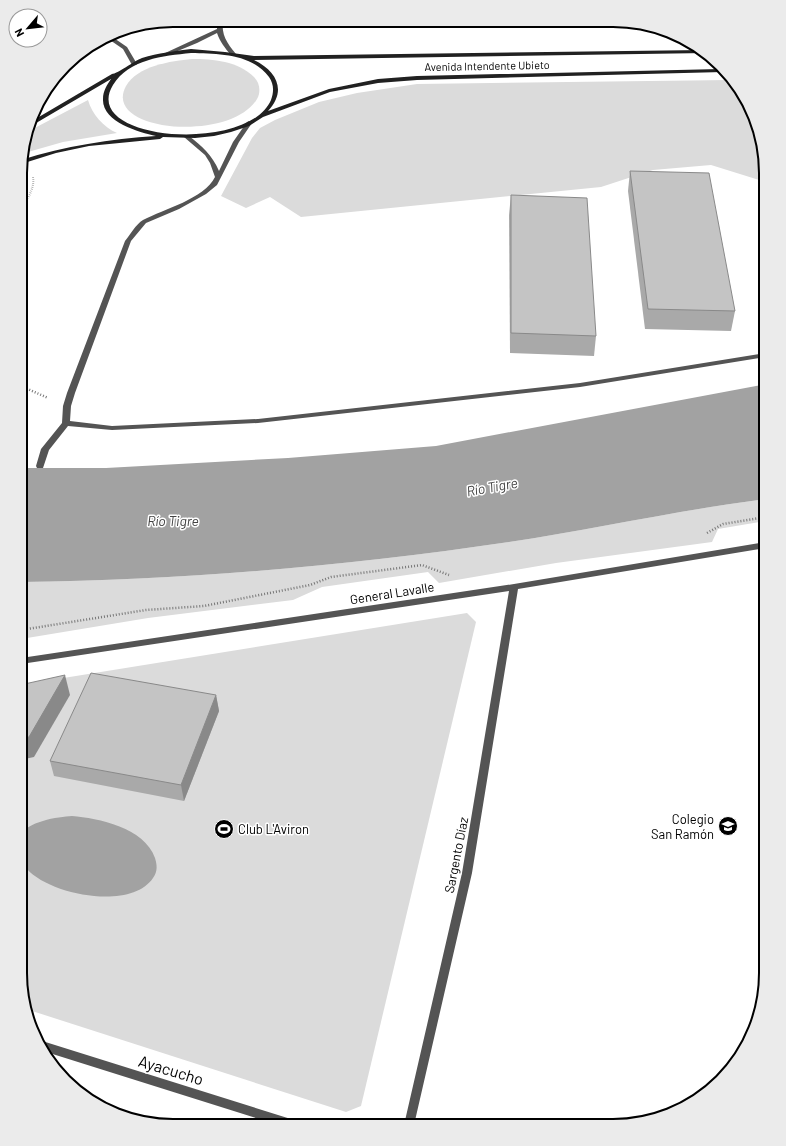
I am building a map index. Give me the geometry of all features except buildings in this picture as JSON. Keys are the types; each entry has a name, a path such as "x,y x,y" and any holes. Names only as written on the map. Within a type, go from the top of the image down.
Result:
{"main road":[{"path":"37,121 125,69 134,64 166,54 191,51 233,54 258,64 269,73 275,83 276,94 271,105 249,123 219,133 187,137 172,136 135,129 118,119 107,107 105,94 112,81 125,69"},
{"name":"Avenida Intendente Ubieto","path":"241,57 694,52"},
{"name":"Avenida Intendente Ubieto","path":"258,117 329,91 378,81 418,78 717,71"},
{"path":"27,160 86,145 172,136"}],"street":[{"path":"219,27 218,30 225,44 233,54"},
{"path":"166,54 195,42 218,30"},
{"path":"113,40 125,48 134,64"},
{"path":"40,466 45,449 66,423 67,406 128,241 144,222 177,208 204,193 215,184 236,142 249,123"},
{"path":"187,137 203,148 213,161 218,176"},
{"path":"66,423 112,428 258,421 580,385 759,356"},
{"name":"General Lavalle","path":"27,660 514,587 759,546"},
{"name":"Sargento Díaz","path":"410,1119 467,873 514,587"},
{"name":"Ayacucho","path":"48,1048 275,1119"}],"path":[{"path":"27,198 34,182 32,176"},
{"path":"27,389 67,406"},
{"path":"701,537 723,524 759,518"},
{"path":"27,629 146,610 204,606 310,585 331,577 422,565 451,576"}],"shaded area":[{"path":"192,59 217,60 241,67 256,79 259,85 257,99 243,113 222,122 198,126 172,126 150,122 132,114 123,102 126,86 131,79 146,69 155,66 174,61"},
{"path":"726,80 748,117 758,154 759,180 711,165 653,170 601,187 301,217 270,197 246,208 221,196 252,138 260,128 275,120 319,102 357,93 417,84"},
{"path":"88,100 92,110 99,120 117,133 63,142 28,152 34,128"},
{"path":"759,500 759,522 718,529 712,542 556,563 439,583 428,572 322,587 293,600 148,618 27,638 27,582 82,581 205,575 327,565 448,551 509,542"},
{"name":"Club L'Aviron","path":"467,613 476,622 361,1106 346,1112 32,1011 27,982 27,684"}],"water":[{"name":"Río Tigre","path":"759,385 759,500 509,542 448,551 327,565 205,575 82,581 27,582 27,468 106,468 288,458 436,446"},
{"path":"72,816 95,819 120,826 131,832 150,848 155,858 157,868 153,878 142,888 127,894 110,897 90,896 71,892 53,886 38,878 27,869 27,829 43,821 59,817"}],"place":[{"name":"Colegio San Ramón","path":"728,826"},
{"name":"Club L'Aviron","path":"224,829"}]}
